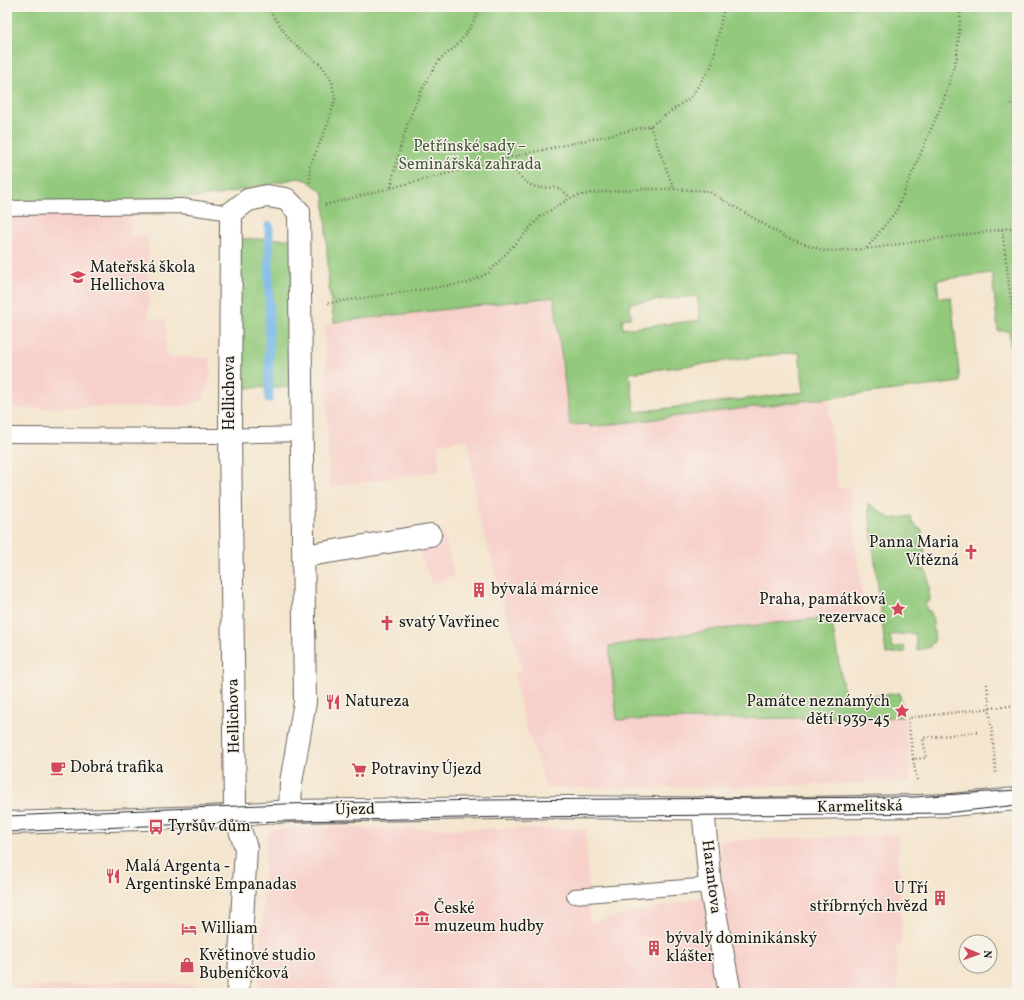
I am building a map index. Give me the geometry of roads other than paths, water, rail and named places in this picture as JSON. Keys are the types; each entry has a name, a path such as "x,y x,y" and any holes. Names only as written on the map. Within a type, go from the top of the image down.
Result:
{"street":[{"path":"231,213 248,200 267,196 286,199 299,212 305,702 292,782 290,811"},
{"name":"Hellichova","path":"231,213 230,435 235,815 246,848 238,993"},
{"path":"304,556 430,535"},
{"name":"Karmelitská","path":"703,808 943,806 1017,799"},
{"name":"Újezd","path":"7,823 235,815 290,811 567,807 703,808"},
{"name":"Harantova","path":"703,808 710,885 730,993"}],"lane":[{"path":"7,208 182,206 231,213"},
{"path":"7,435 302,434"},
{"path":"574,896 710,885"}],"waterway":[{"path":"269,226 269,398"}],"tram line":[{"path":"7,816 284,804 484,800 915,797 1017,790"},
{"path":"7,832 237,822 515,817 947,813 1017,805"}],"place":[{"name":"Mateřská škola Hellichova","path":"78,277"},
{"name":"Panna Maria Vítězná","path":"971,552"},
{"name":"bývalá márnice","path":"479,590"},
{"name":"Praha, památková rezervace","path":"898,609"},
{"name":"svatý Vavřinec","path":"387,623"},
{"name":"Natureza","path":"333,702"},
{"name":"Památce neznámých dětí 1939-45","path":"902,711"},
{"name":"Dobrá trafika","path":"58,768"},
{"name":"Potraviny Újezd","path":"359,770"},
{"name":"Tyršův dům","path":"156,827"},
{"name":"Malá Argenta - Argentinské Empanadas","path":"113,876"},
{"name":"U Tří stříbrných hvězd","path":"940,898"},
{"name":"České muzeum hudby","path":"422,918"},
{"name":"William","path":"189,929"},
{"name":"bývalý dominikánský klášter","path":"654,948"},
{"name":"Květinové studio Bubeníčková","path":"187,965"}],"park label":[{"name":"Petřínské sady – Seminářská zahrada","path":"470,156"}]}
